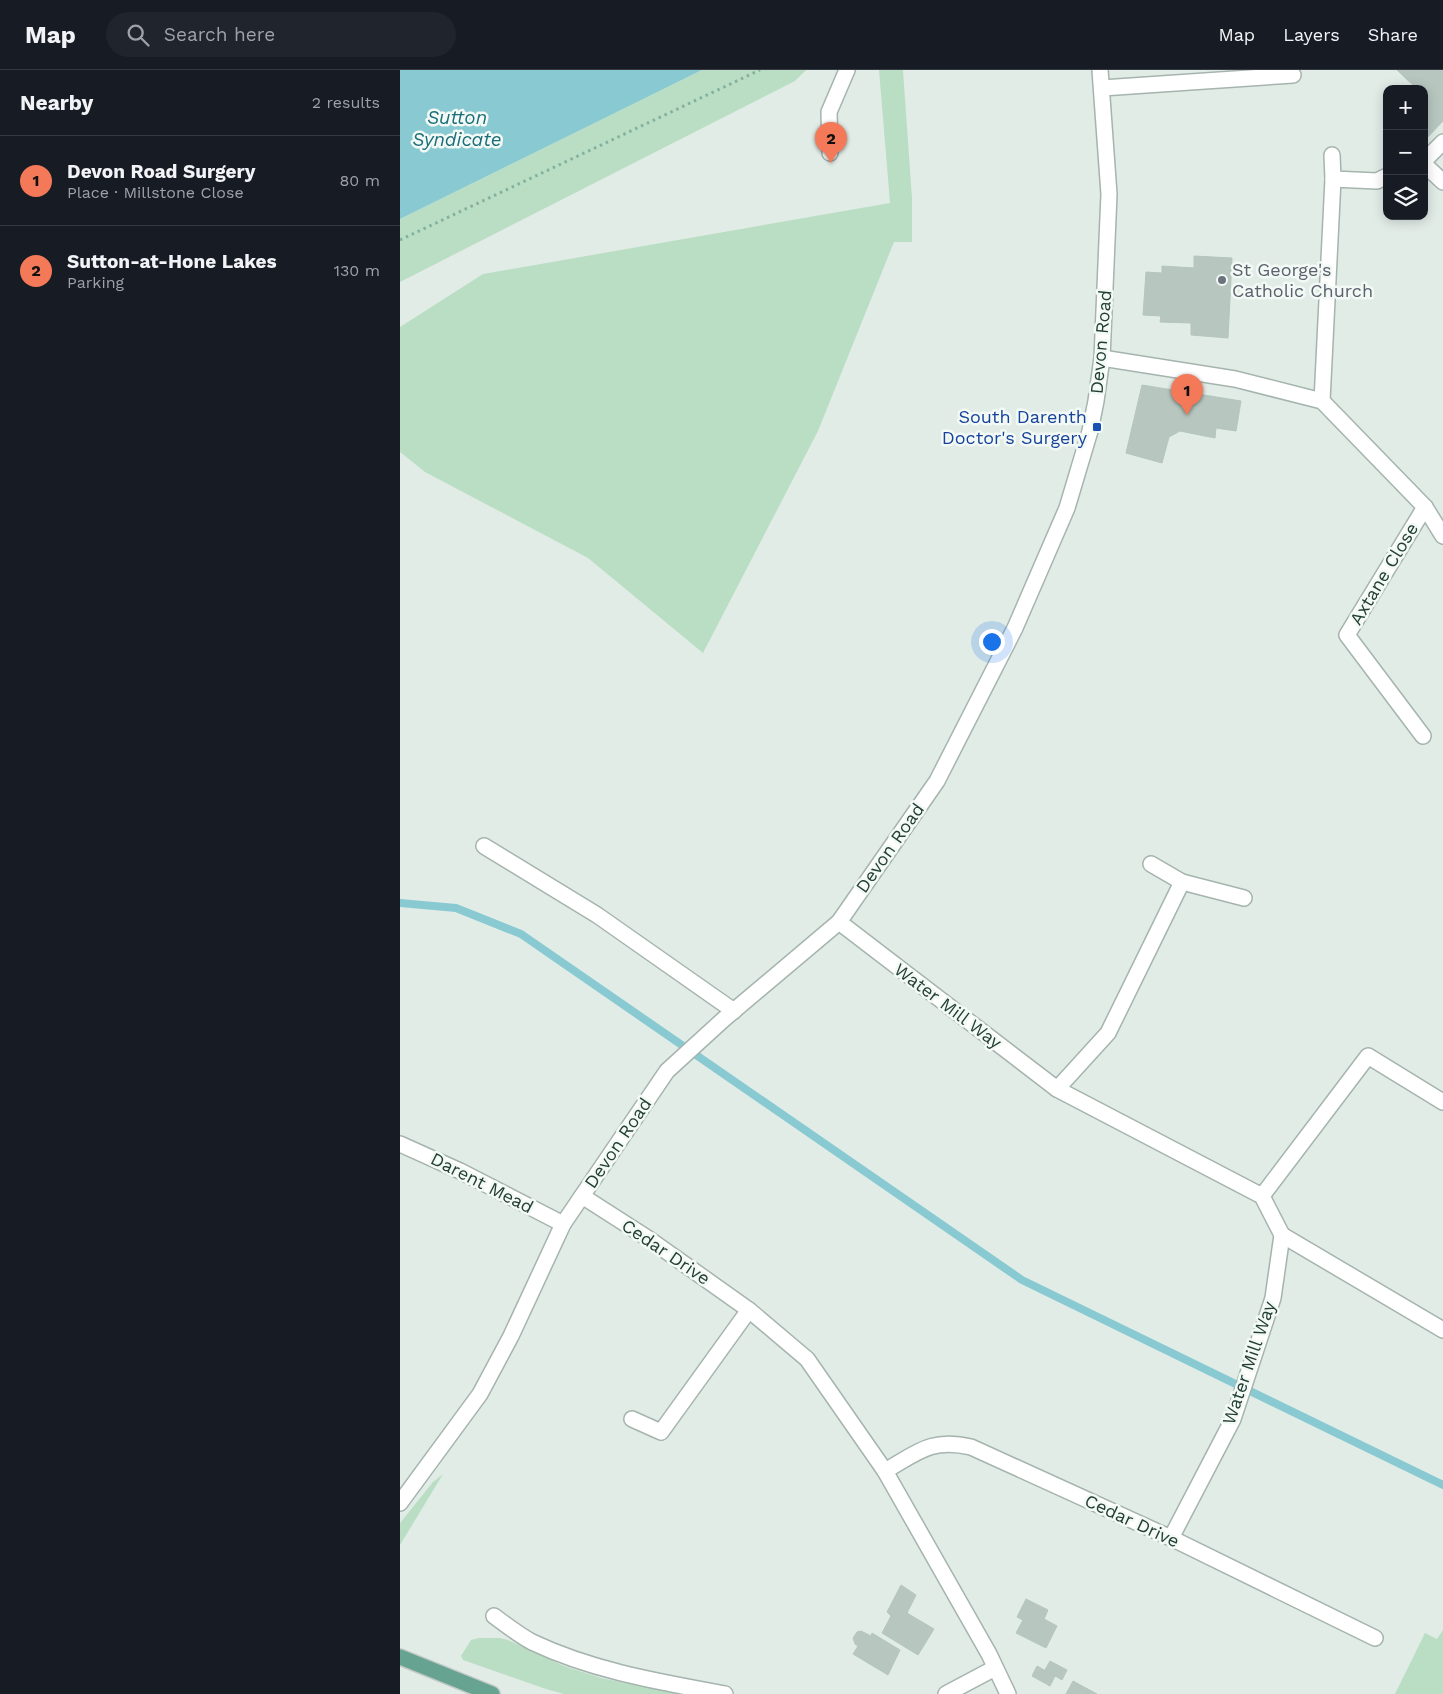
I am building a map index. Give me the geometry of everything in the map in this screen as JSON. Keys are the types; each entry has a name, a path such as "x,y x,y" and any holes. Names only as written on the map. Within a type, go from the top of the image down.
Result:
{"main road":[{"path":"400,1657 489,1694"}],"street":[{"path":"830,153 829,112 847,70"},
{"name":"Devon Road","path":"400,1504 480,1394 511,1336 563,1224 667,1071 729,1015 839,922 937,781 1015,628 1067,508 1090,431 1096,401 1102,358 1110,194 1100,70"},
{"path":"1102,88 1293,75"},
{"path":"1428,158 1443,142"},
{"path":"1322,401 1333,179 1332,155"},
{"path":"1428,166 1443,182"},
{"path":"1333,179 1376,181 1383,178"},
{"path":"1102,358 1235,379 1322,401 1425,507 1443,536"},
{"name":"Axtane Close","path":"1423,736 1347,635 1425,507"},
{"path":"484,846 597,916 729,1015"},
{"path":"1151,864 1182,882 1244,898"},
{"path":"1057,1090 1108,1033 1182,882"},
{"name":"Water Mill Way","path":"839,922 1057,1090 1262,1196"},
{"path":"1443,1102 1368,1056 1262,1196 1282,1235 1443,1330"},
{"name":"Darent Mead","path":"402,1149 460,1171 563,1224"},
{"name":"Cedar Drive","path":"582,1196 650,1239 749,1310 807,1359 885,1471 1008,1694"},
{"name":"Water Mill Way","path":"1171,1538 1233,1419 1273,1298 1282,1235"},
{"path":"632,1419 661,1432 749,1310"},
{"name":"Cedar Drive","path":"885,1471 914,1452 936,1445 954,1443 972,1447 1171,1538 1375,1638"},
{"path":"494,1616 532,1641 572,1658 614,1672 726,1694"},
{"path":"946,1694 995,1668"}],"path":[{"path":"400,240 760,70"}],"green space":[{"path":"702,70 806,70 795,81 400,282 400,219"},
{"path":"879,70 903,70 912,198 912,242 894,242 818,431 703,653 588,558 425,472 400,452 400,327 483,274 890,203"},
{"path":"443,1474 400,1545 400,1523 433,1482"},
{"path":"1443,1630 1443,1694 1395,1694 1425,1633 1437,1639"},
{"path":"479,1638 508,1640 564,1666 601,1678 679,1694 564,1694 546,1689 463,1660 461,1656 471,1640"}],"water":[{"name":"Sutton Syndicate","path":"400,70 702,70 400,219"}],"building":[{"path":"1397,70 1443,70 1443,121 1428,137 1428,85 1413,85"},
{"path":"1194,256 1232,258 1228,338 1191,335 1191,323 1160,322 1161,316 1143,315 1146,272 1162,273 1162,266 1194,268"},
{"path":"1142,385 1241,401 1236,431 1216,428 1215,438 1180,431 1169,437 1162,463 1126,453"},
{"path":"901,1585 916,1595 907,1613 934,1629 918,1655 882,1633 891,1616 887,1612"},
{"path":"1026,1599 1048,1610 1044,1619 1057,1626 1046,1648 1016,1633 1023,1620 1017,1617"},
{"path":"861,1631 871,1636 872,1633 900,1650 888,1675 853,1654 858,1646 853,1638 857,1632"},
{"path":"1050,1661 1067,1670 1062,1680 1045,1670"},
{"path":"1037,1666 1055,1676 1050,1686 1032,1676"},
{"path":"1073,1681 1097,1694 1066,1694"}],"waterway":[{"path":"400,903 456,908 521,934 1022,1280 1443,1485"}],"place":[{"name":"Sutton-at-Hone Lakes","path":"831,163"},
{"name":"St George's Catholic Church","path":"1222,280"},
{"name":"Devon Road Surgery","path":"1187,415"},
{"name":"South Darenth Doctor's Surgery","path":"1097,427"}]}
